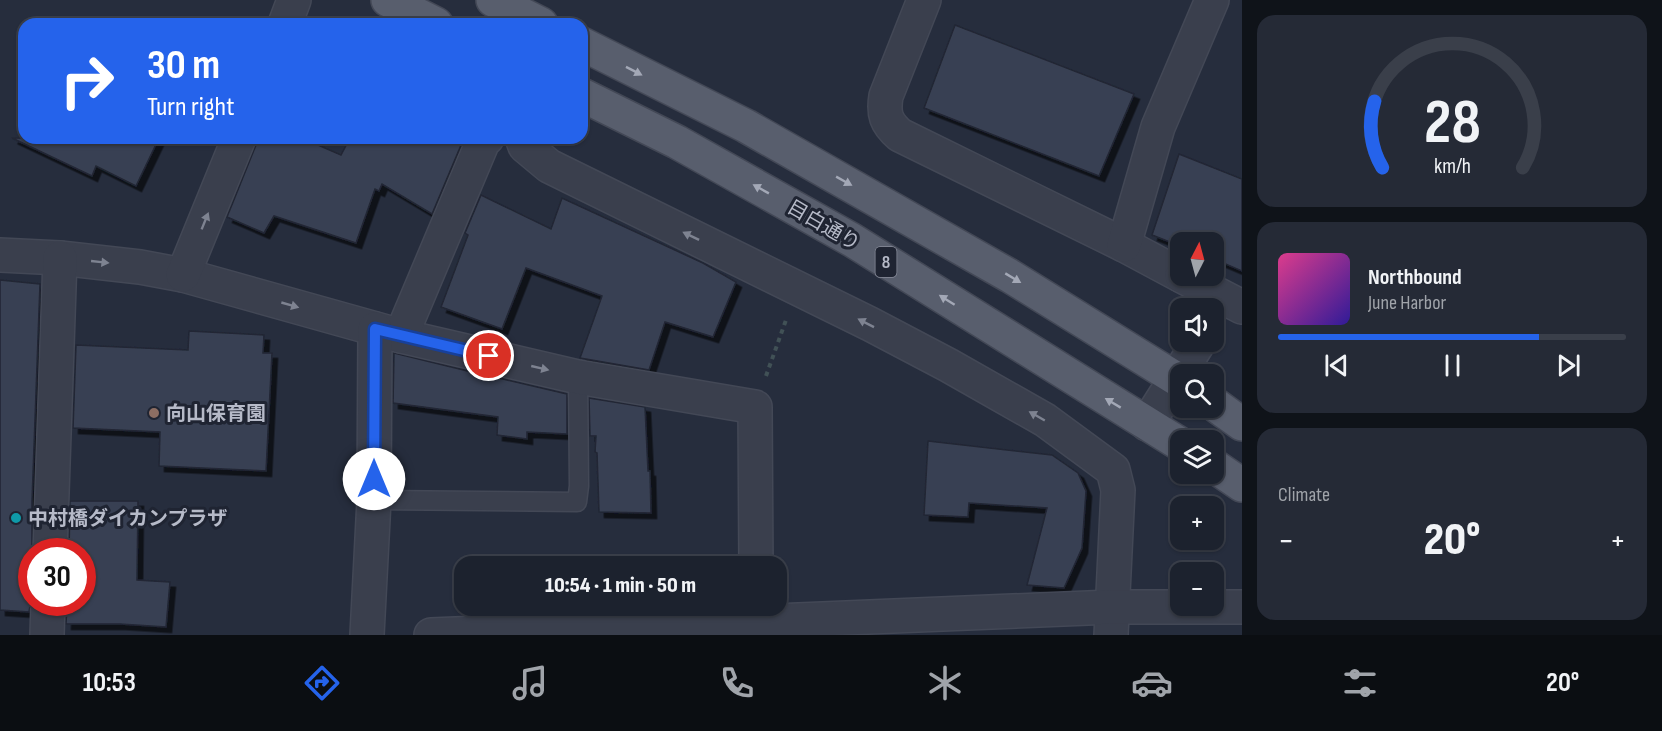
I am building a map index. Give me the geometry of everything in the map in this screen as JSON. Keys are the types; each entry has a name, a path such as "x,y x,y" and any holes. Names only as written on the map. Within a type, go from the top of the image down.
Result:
{"main road":[{"path":"388,0 424,18"},
{"path":"493,0 529,18"},
{"path":"588,47 766,137 1010,276 1170,374"},
{"name":"目白通り","path":"588,98 677,142 852,240 1170,438"},
{"path":"1224,411 1242,424"},
{"path":"1224,473 1242,486"}],"street":[{"path":"287,18 294,0"},
{"path":"924,0 886,96 885,118 891,128 900,135 1124,245 1170,270"},
{"path":"1124,245 1158,128 1212,0"},
{"path":"183,275 237,144"},
{"path":"367,635 374,500 388,332 482,144"},
{"path":"524,144 549,166 948,365 1045,420 1113,470 1118,490 1112,621"},
{"path":"0,255 60,258 140,267 183,275 388,332 578,376 755,407 756,556"},
{"path":"50,538 60,258"},
{"path":"1195,286 1227,308"},
{"path":"1147,424 1170,391"},
{"path":"787,615 1112,621 1242,607"},
{"path":"47,635 48,616"},
{"path":"431,635 725,616"}],"lane":[{"path":"374,500 577,502 579,486 578,376"}],"path":[{"path":"755,407 797,289"}],"building":[{"path":"955,25 1134,94 1099,176 924,108"},
{"path":"25,144 156,144 136,186 96,166 92,176"},
{"path":"316,144 341,155 347,144 461,144 432,214 382,184 379,191 375,189 356,243 274,216 264,233 227,217 256,145"},
{"path":"1179,154 1242,179 1242,271 1224,263 1224,232 1170,232 1170,242 1152,235"},
{"path":"481,195 551,229 562,198 703,263 736,282 713,337 665,322 649,370 580,358 602,296 526,268 502,329 441,307 468,235 465,233"},
{"path":"0,280 40,284 32,538 18,538 18,611 0,610"},
{"name":"向山保育園","path":"189,331 264,335 263,353 272,353 266,471 159,466 160,432 73,428 76,345 188,350"},
{"path":"394,353 483,376 567,394 567,434 527,432 527,439 497,435 498,417 393,403"},
{"path":"589,398 645,407 651,513 599,512 596,436 590,436"},
{"path":"928,441 1052,455 1078,473 1086,491 1082,548 1064,588 1027,585 1047,508 969,503 968,517 924,515"},
{"path":"70,501 138,501 137,580 170,582 166,627 66,624 66,616 96,616 96,538 69,538"}],"place":[{"name":"向山保育園","path":"154,413"},
{"name":"中村橋ダイカンプラザ","path":"16,518"}],"route":[{"path":"374,479 375,329 489,356"}]}
